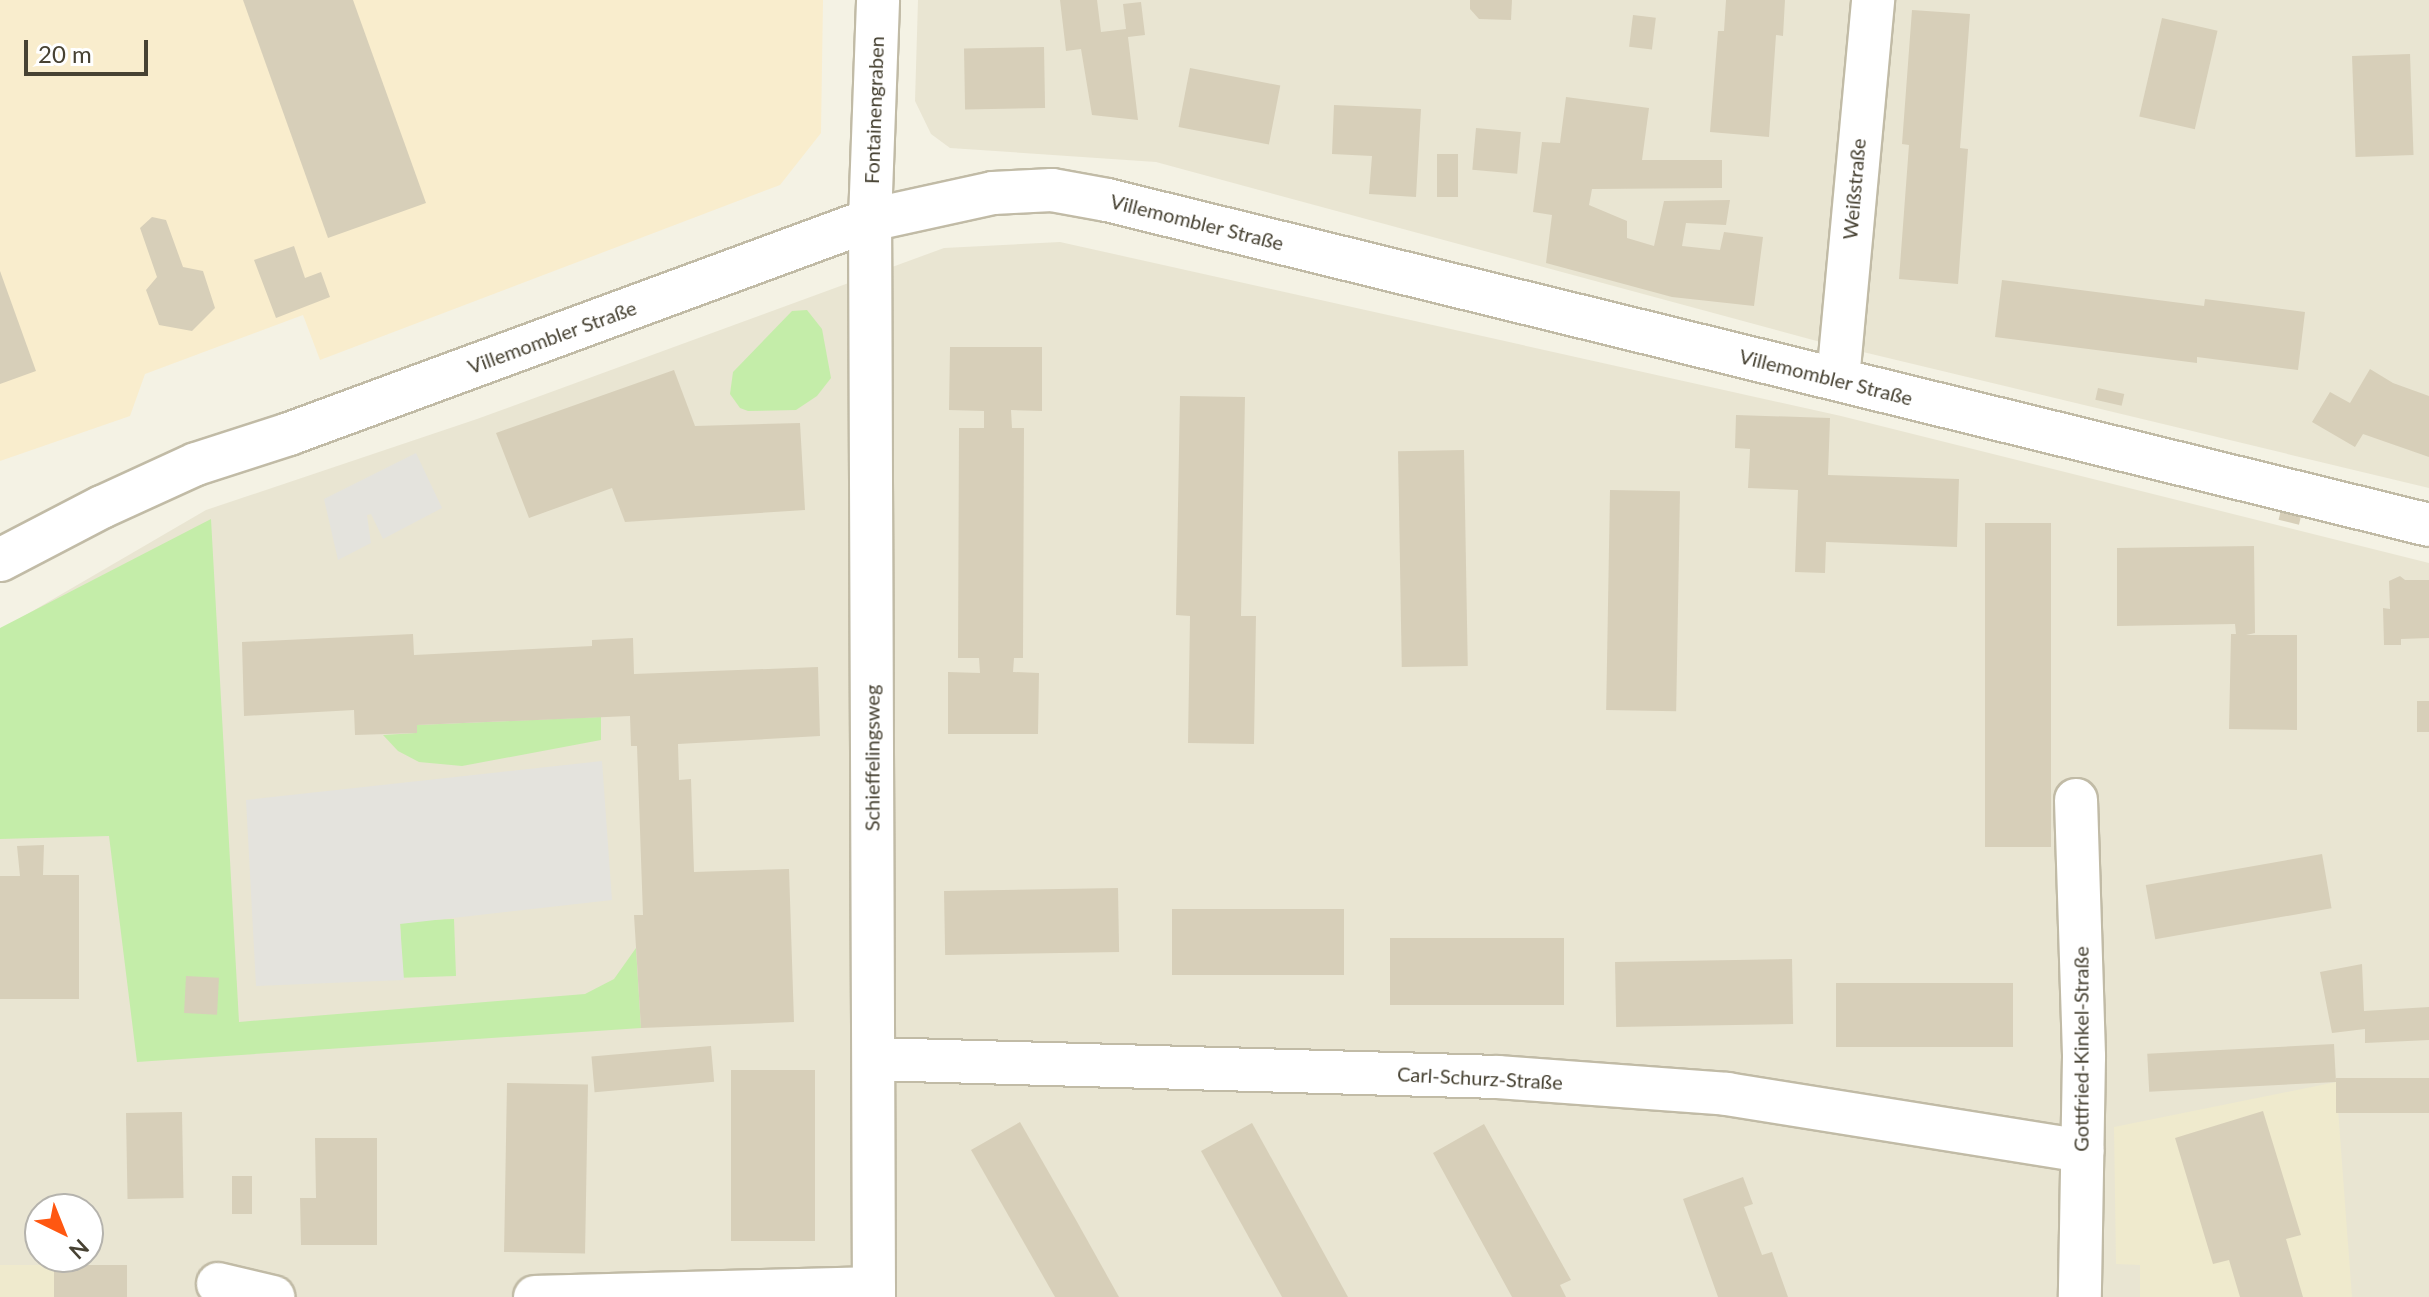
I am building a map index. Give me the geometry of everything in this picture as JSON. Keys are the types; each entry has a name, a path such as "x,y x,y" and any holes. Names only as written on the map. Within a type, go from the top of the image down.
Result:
{"street":[{"name":"Fontainengraben","path":"870,220 878,0"},
{"name":"Weißstraße","path":"1838,379 1873,0"},
{"name":"Villemombler Straße","path":"0,560 196,464 289,434 870,220 993,193 1052,190 1107,200 2429,525"},
{"name":"Schieffelingsweg","path":"870,220 874,1293"},
{"name":"Gottfried-Kinkel-Straße","path":"2076,800 2084,1057 2080,1297"},
{"name":"Carl-Schurz-Straße","path":"874,1059 1498,1077 1727,1094 2082,1151"},
{"path":"218,1284 273,1297"},
{"path":"535,1297 874,1293"}],"shaded area":[{"path":"0,0 823,0 821,133 780,185 320,360 303,315 145,374 130,416 0,461"},
{"path":"918,0 2429,0 2429,488 1813,340 1156,162 950,148 931,134 915,101"},
{"path":"1060,242 1841,416 2429,563 2429,1297 0,1297 0,630 206,510 477,419 944,248"},
{"path":"416,453 442,508 383,539 371,514 367,515 371,543 338,560 324,499"},
{"path":"602,761 612,900 400,924 404,980 256,986 246,800"},
{"path":"2336,1082 2352,1297 2140,1297 2140,1265 2116,1264 2114,1127"},
{"path":"0,1265 24,1265 24,1273 104,1273 104,1265 127,1265 127,1297 0,1297"}],"green space":[{"path":"807,310 822,329 831,378 817,396 796,410 748,411 740,408 730,394 733,372 792,311"},
{"path":"211,519 239,1022 585,994 614,979 636,948 641,1028 137,1062 109,836 0,839 0,628"},
{"path":"601,717 601,740 462,766 419,762 398,751 383,735 416,733 417,725"},
{"path":"454,919 456,976 402,978 400,921"}],"building":[{"path":"243,0 353,0 426,203 328,238"},
{"path":"1060,0 1097,0 1101,32 1126,29 1123,4 1141,2 1145,35 1128,37 1138,120 1092,115 1081,49 1066,51"},
{"path":"1470,0 1512,0 1511,20 1479,19 1470,9"},
{"path":"1726,0 1785,0 1783,36 1776,35 1769,137 1710,132 1718,31 1724,31"},
{"path":"1912,10 1970,14 1960,148 1968,149 1958,284 1899,279 1909,145 1902,144"},
{"path":"1633,15 1656,18 1652,50 1629,47"},
{"path":"2162,18 2218,31 2195,129 2139,116"},
{"path":"1044,47 1045,108 965,109 964,48"},
{"path":"2410,54 2414,155 2356,157 2352,56"},
{"path":"1190,68 1280,86 1269,144 1179,127"},
{"path":"1566,97 1649,108 1642,160 1722,160 1722,188 1592,189 1589,205 1627,221 1627,238 1654,246 1664,201 1730,200 1726,225 1686,223 1682,246 1720,250 1724,232 1763,237 1754,306 1672,297 1546,263 1552,215 1533,212 1542,142 1560,143"},
{"path":"1334,105 1421,109 1416,197 1369,194 1372,156 1332,154"},
{"path":"1476,128 1521,132 1517,174 1472,170"},
{"path":"1437,154 1458,154 1458,197 1437,197"},
{"path":"152,217 166,220 183,267 203,271 215,308 192,331 159,325 146,290 157,277 140,228"},
{"path":"294,246 305,278 321,272 330,297 276,318 254,260"},
{"path":"0,271 36,371 0,384"},
{"path":"2002,280 2204,306 2205,299 2305,312 2298,370 2197,357 2197,363 1995,337"},
{"path":"950,347 1042,347 1042,411 1011,410 1012,428 1024,428 1023,658 1014,658 1013,672 1039,673 1038,734 948,734 948,672 980,673 979,658 958,658 959,428 984,428 984,411 949,410"},
{"path":"2370,369 2393,383 2429,396 2429,457 2363,434 2355,447 2312,422 2330,392 2350,403"},
{"path":"674,370 695,426 800,423 805,510 625,522 612,488 529,518 496,433"},
{"path":"2098,388 2124,394 2122,406 2095,400"},
{"path":"1180,396 1245,397 1241,616 1256,616 1254,744 1188,743 1190,616 1176,615"},
{"path":"1736,415 1830,418 1828,475 1959,479 1957,547 1826,542 1825,573 1795,572 1798,490 1748,488 1750,449 1735,448"},
{"path":"1464,450 1468,666 1402,667 1398,451"},
{"path":"1610,490 1680,491 1676,711 1606,710"},
{"path":"2281,510 2301,515 2299,525 2279,520"},
{"path":"1985,523 2051,523 2051,847 1985,847"},
{"path":"2254,546 2255,633 2246,635 2297,635 2297,730 2229,729 2231,634 2236,634 2235,624 2117,626 2117,548"},
{"path":"2400,576 2405,580 2429,580 2429,638 2401,639 2401,645 2384,645 2383,608 2390,609 2389,581"},
{"path":"413,634 414,655 592,646 592,640 633,638 634,674 818,667 820,736 678,744 679,780 691,779 694,872 789,869 794,1022 641,1028 634,915 643,915 637,746 631,746 630,716 417,725 417,733 355,735 354,710 244,716 242,642"},
{"path":"2417,701 2429,701 2429,732 2417,732"},
{"path":"44,845 43,875 79,875 79,999 0,999 0,876 20,876 17,846"},
{"path":"2322,854 2332,908 2155,939 2146,885"},
{"path":"1118,888 1119,952 945,955 944,891"},
{"path":"1172,909 1344,909 1344,975 1172,975"},
{"path":"1390,938 1564,938 1564,1005 1390,1005"},
{"path":"1792,959 1793,1024 1616,1027 1615,962"},
{"path":"2362,964 2364,1011 2429,1007 2429,1040 2365,1043 2365,1029 2332,1033 2320,972"},
{"path":"186,976 219,978 217,1015 184,1013"},
{"path":"1836,983 2013,983 2013,1047 1836,1047"},
{"path":"2334,1044 2336,1082 2149,1092 2147,1054"},
{"path":"711,1046 714,1082 595,1092 591,1056"},
{"path":"731,1070 815,1070 815,1241 731,1241"},
{"path":"2336,1078 2429,1078 2429,1113 2336,1113"},
{"path":"507,1083 588,1084 585,1253 504,1252"},
{"path":"2263,1111 2301,1235 2286,1239 2303,1297 2240,1297 2229,1260 2213,1264 2175,1138"},
{"path":"182,1112 184,1198 128,1199 126,1113"},
{"path":"1020,1122 1119,1297 1055,1297 971,1150"},
{"path":"1252,1123 1348,1297 1282,1297 1201,1151"},
{"path":"1484,1124 1571,1280 1560,1285 1566,1297 1512,1297 1433,1153"},
{"path":"315,1138 377,1138 377,1245 301,1245 300,1198 316,1198"},
{"path":"232,1176 252,1176 252,1214 232,1214"},
{"path":"1743,1177 1753,1204 1744,1207 1762,1255 1772,1252 1788,1297 1718,1297 1683,1199"},
{"path":"104,1265 127,1265 127,1297 54,1297 54,1273 104,1273"}]}
